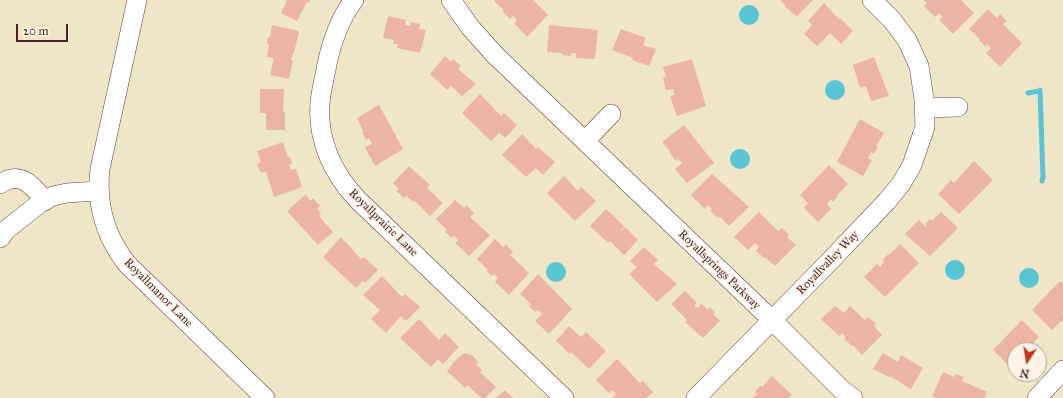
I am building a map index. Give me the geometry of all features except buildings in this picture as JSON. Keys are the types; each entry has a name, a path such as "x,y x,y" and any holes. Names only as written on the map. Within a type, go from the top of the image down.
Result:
{"street":[{"name":"Royallmanor Lane","path":"137,0 102,157 98,191 102,214 107,230 127,264 265,398"},
{"name":"Royallprairie Lane","path":"354,0 344,14 334,37 320,103 322,138 336,172 358,200 564,398"},
{"name":"Royallsprings Parkway","path":"451,0 470,27 489,49 772,320 837,385 853,398"},
{"name":"Royallvalley Way","path":"696,398 887,201 901,184 912,164 925,127 922,81 916,57 907,40 892,20 872,0"},
{"path":"924,108 958,107"},
{"path":"585,141 611,114"},
{"path":"0,184 14,178 24,180 32,184 45,200"},
{"path":"2,230 40,203 53,196 67,193 98,191"},
{"path":"1037,398 1063,370"}],"water":[{"path":"749,5 756,8 759,15 756,22 749,25 742,22 739,15 742,8"},
{"path":"835,80 842,83 845,90 842,97 835,100 828,97 825,90 828,83"},
{"path":"740,149 747,152 750,159 747,166 740,169 733,166 730,159 733,152"},
{"path":"955,260 962,263 965,270 962,277 955,280 948,277 945,270 948,263"},
{"path":"556,262 563,265 566,272 563,279 556,282 549,279 546,272 549,265"},
{"path":"1029,268 1036,271 1039,278 1036,285 1029,288 1022,285 1019,278 1022,271"}],"waterway":[{"path":"1040,90 1042,181"},
{"path":"1028,93 1039,91"}]}
